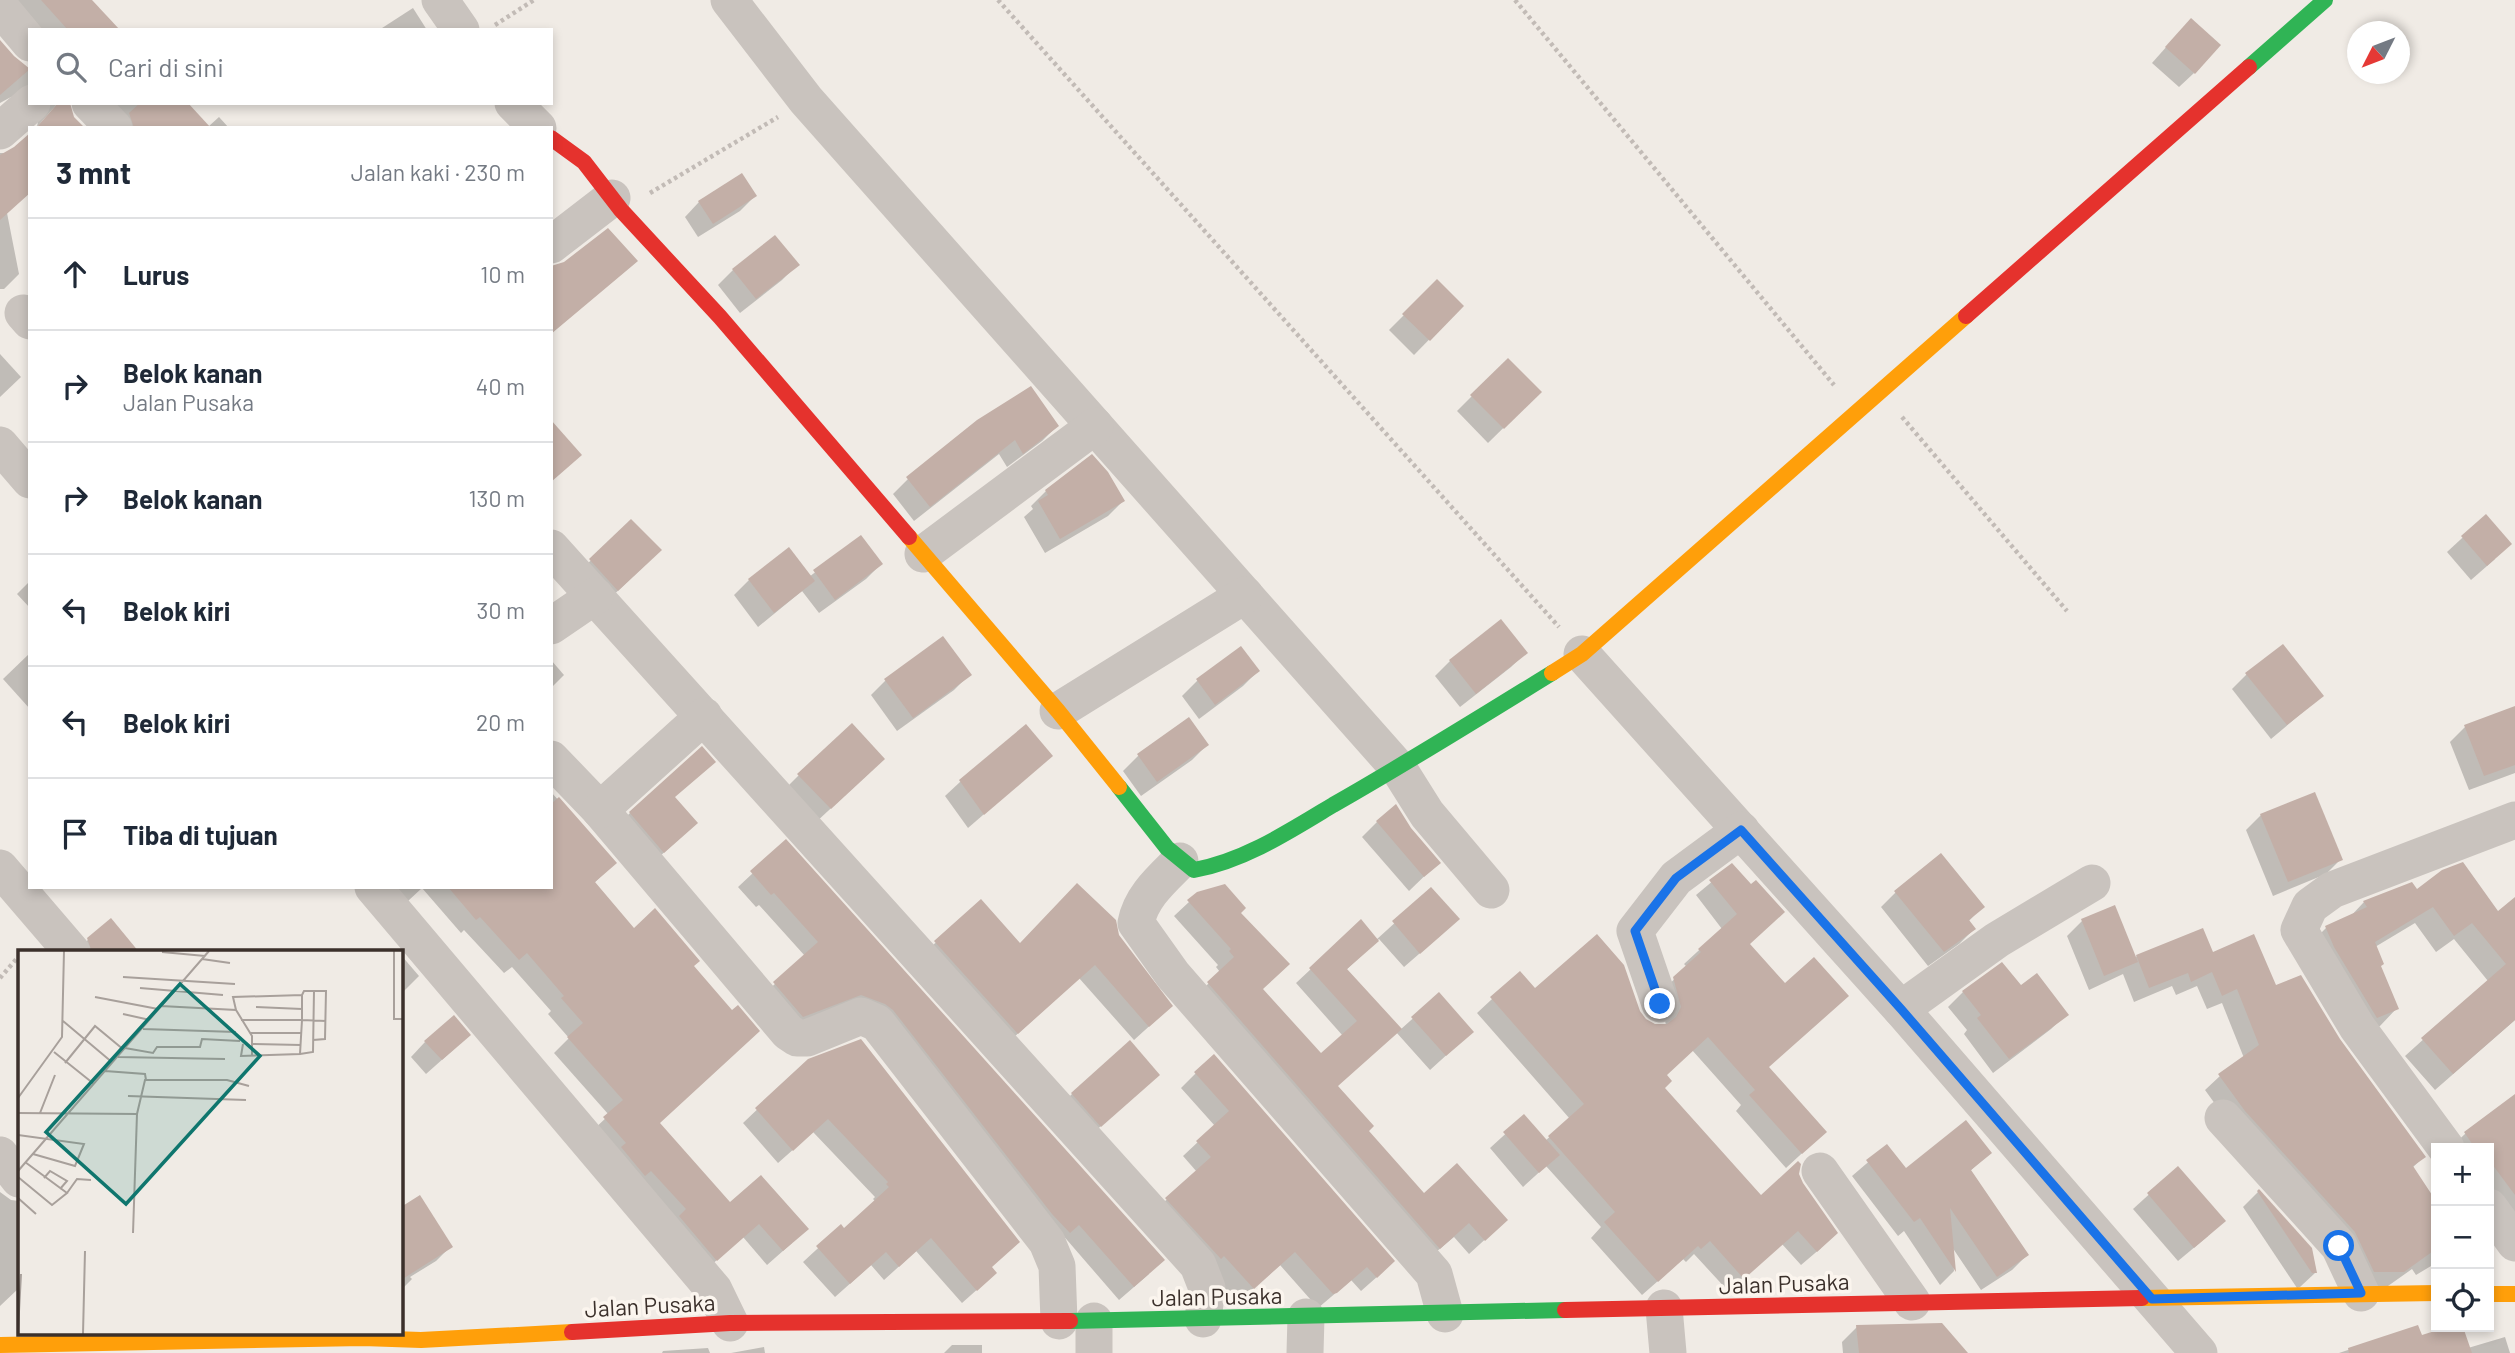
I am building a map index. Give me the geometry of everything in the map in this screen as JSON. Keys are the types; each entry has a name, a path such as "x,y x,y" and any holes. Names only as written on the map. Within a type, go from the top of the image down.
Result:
{"street":[{"path":"440,0 460,28"},
{"path":"729,0 806,100 1398,768 1427,814 1491,890"},
{"path":"553,139 584,162 617,204 720,317 1058,711 1167,848 1194,870 1210,867 1258,847 1398,768 1582,654 2325,0"},
{"path":"0,7 28,41"},
{"path":"0,131 30,105"},
{"path":"92,105 112,126"},
{"path":"515,105 536,126"},
{"path":"553,244 617,204"},
{"path":"923,554 1094,426"},
{"path":"0,445 28,478"},
{"path":"553,550 1198,1265 1207,1288 1203,1319"},
{"path":"553,625 595,596"},
{"path":"1058,711 1245,596"},
{"path":"1582,654 1901,1009 2199,1353"},
{"path":"600,810 704,716"},
{"path":"553,761 600,810 788,1032 797,1038 807,1038 861,1016 877,1023 1047,1241 1082,1332"},
{"path":"2442,1143 2357,1027 2299,930 2310,906 2332,890 2515,820"},
{"path":"1660,1004 1635,931 1676,878 1741,830"},
{"path":"1180,861 1139,908 1136,923 1173,975 1434,1274 1445,1314"},
{"path":"0,868 70,950"},
{"path":"1901,1009 1997,940 2092,883"},
{"path":"375,889 714,1290 730,1323"},
{"path":"2223,1118 2339,1246 2361,1293"},
{"path":"0,1155 18,1178"},
{"path":"1820,1171 1912,1302"},
{"path":"2494,1214 2515,1243"},
{"name":"Jalan Pusaka","path":"0,1345 362,1336 424,1347 595,1342 730,1323 1082,1332 1203,1319 2431,1293"},
{"path":"2494,1294 2515,1294"},
{"path":"1664,1308 1668,1353"},
{"path":"1305,1353 1306,1317"}],"path":[{"path":"490,28 534,0"},
{"path":"998,0 1582,654"},
{"path":"1515,0 1856,412"},
{"path":"617,204 806,100"},
{"path":"1880,391 2067,611"},
{"path":"0,978 18,957"}],"building":[{"path":"41,0 92,0 118,28 66,28"},
{"path":"2191,18 2221,45 2195,74 2165,47"},
{"path":"0,40 28,67 28,71 0,95"},
{"path":"56,105 71,105 74,117 83,126 38,126"},
{"path":"138,105 190,105 209,126 133,126 129,113"},
{"path":"28,135 28,195 0,220 0,155"},
{"path":"742,173 757,196 713,224 698,201"},
{"path":"608,228 638,261 553,332 553,265 564,262"},
{"path":"775,235 800,265 756,299 732,269"},
{"path":"1437,279 1464,306 1430,341 1402,314"},
{"path":"1508,358 1542,392 1504,429 1470,395"},
{"path":"1031,386 1059,426 1023,454 1015,440 930,507 906,477 977,420"},
{"path":"553,422 582,455 553,480"},
{"path":"1092,454 1108,472 1125,501 1060,539 1038,501 1048,495 1045,490"},
{"path":"2486,514 2512,544 2487,566 2461,536"},
{"path":"631,519 662,550 618,591 589,559"},
{"path":"861,535 883,564 835,600 813,570"},
{"path":"789,547 815,581 774,613 748,579"},
{"path":"1501,619 1528,653 1476,694 1449,660"},
{"path":"943,636 972,675 913,718 884,679"},
{"path":"2283,644 2324,696 2287,725 2245,673"},
{"path":"1241,646 1260,671 1215,705 1196,679"},
{"path":"2515,706 2515,765 2484,776 2464,725"},
{"path":"1189,717 1209,745 1157,782 1137,754"},
{"path":"852,723 885,759 831,809 797,774"},
{"path":"1026,724 1053,756 984,815 959,780"},
{"path":"702,746 716,762 675,797 698,823 664,853 629,812"},
{"path":"2315,792 2343,860 2288,882 2260,814"},
{"path":"559,797 617,863 595,882 634,928 655,908 700,961 694,966 732,1010 738,1005 760,1031 660,1123 730,1202 761,1175 809,1229 783,1251 759,1224 717,1261 679,1216 686,1209 651,1171 645,1176 621,1147 626,1143 603,1117 623,1100 567,1037 583,1023 561,998 564,996 527,953 519,960 480,917 476,920 450,889 553,889 553,802"},
{"path":"1396,804 1411,828 1441,863 1424,877 1376,821"},
{"path":"786,839 1165,1260 1134,1287 1079,1225 1070,1233 1052,1214 893,1010 861,995 803,1017 773,982 818,942 774,893 771,895 750,871"},
{"path":"1941,853 1985,907 1969,920 1976,929 1944,952 1894,891"},
{"path":"2463,862 2498,911 2515,897 2515,1020 2453,1074 2421,1038 2506,964 2472,923 2454,936 2433,907 2375,942 2384,964 2381,966 2399,1009 2377,1018 2334,947 2325,926 2367,907 2363,901 2412,882 2417,889 2442,870"},
{"path":"1732,863 1751,884 1756,880 1785,912 1750,944 1785,983 1814,957 1849,996 1769,1067 1827,1132 1802,1154 1749,1095 1755,1090 1708,1037 1667,1075 1672,1081 1665,1088 1761,1195 1798,1161 1801,1164 1799,1174 1803,1183 1838,1233 1817,1252 1798,1231 1744,1279 1710,1241 1701,1249 1698,1246 1658,1282 1604,1222 1615,1212 1548,1136 1584,1104 1490,997 1520,971 1535,988 1597,934 1624,965 1640,1011 1646,1019 1655,1024 1667,1024 1676,1017 1681,1007 1673,977 1701,952 1698,949 1737,914 1709,880"},
{"path":"1077,883 1116,920 1119,935 1173,1006 1149,1027 1095,965 1018,1034 934,941 981,899 1020,943"},
{"path":"1225,884 1246,908 1241,913 1290,964 1263,989 1321,1053 1357,1021 1309,968 1361,919 1379,941 1347,969 1402,1029 1338,1086 1374,1126 1369,1131 1424,1193 1457,1163 1508,1220 1485,1241 1469,1223 1440,1249 1207,982 1234,957 1229,951 1231,949 1187,900 1197,892"},
{"path":"1431,887 1460,919 1420,954 1392,921"},
{"path":"2115,905 2138,962 2104,976 2081,919"},
{"path":"111,918 137,950 91,950 87,938"},
{"path":"2203,928 2213,952 2254,934 2276,985 2301,975 2340,1039 2426,1157 2413,1166 2431,1193 2431,1253 2404,1272 2374,1272 2355,1232 2245,1111 2218,1074 2259,1045 2237,989 2222,996 2212,972 2191,982 2188,973 2149,988 2136,955"},
{"path":"2002,962 2021,985 2037,973 2069,1015 2009,1059 1977,1018 1981,1015 1962,991"},
{"path":"1439,992 1474,1032 1446,1056 1411,1017"},
{"path":"454,1015 471,1035 442,1060 424,1041"},
{"path":"861,1039 1020,1242 992,1267 997,1273 977,1291 931,1238 899,1267 886,1252 850,1284 816,1246 841,1224 844,1228 889,1187 886,1184 888,1182 828,1119 793,1151 755,1108 808,1059"},
{"path":"1130,1040 1160,1075 1101,1127 1071,1093"},
{"path":"1214,1054 1395,1261 1377,1278 1367,1267 1333,1294 1295,1252 1254,1289 1224,1256 1221,1259 1165,1198 1211,1157 1196,1141 1229,1111 1194,1072"},
{"path":"2515,1094 2515,1195 2494,1167 2494,1143 2472,1143 2464,1132"},
{"path":"1524,1114 1560,1155 1539,1173 1503,1132"},
{"path":"1966,1120 1992,1153 1971,1170 2029,1255 1997,1277 1950,1208 1956,1272 1920,1218 1914,1222 1866,1160 1887,1144 1906,1168"},
{"path":"2178,1166 2226,1221 2194,1248 2147,1193"},
{"path":"2259,1189 2312,1248 2317,1273 2312,1273 2257,1191"},
{"path":"420,1195 453,1247 402,1279 402,1206"},
{"path":"1942,1323 1968,1353 1859,1353 1856,1325"},
{"path":"2418,1325 2422,1335 2431,1332 2465,1332 2472,1353 2349,1353 2348,1348"}],"traffic: fast":[{"path":"2249,67 2325,0"},
{"path":"1119,787 1167,848 1194,870 1213,866 1283,835 1552,673"},
{"path":"1070,1321 1565,1310"}],"traffic: slow":[{"path":"1552,673 1582,654 1966,316"},
{"path":"909,537 1058,711 1119,787"},
{"path":"2142,1298 2431,1293"},
{"path":"2494,1294 2515,1294"},
{"path":"0,1345 363,1338 421,1340 572,1332"}],"traffic: jam":[{"path":"1966,316 2249,67"},
{"path":"553,139 584,162 621,210 720,317 909,537"},
{"path":"1565,1310 2142,1298"},
{"path":"572,1332 730,1323 1070,1321"}],"route":[{"path":"1660,1004 1635,931 1676,878 1741,830 1901,1009 2152,1299 2361,1293 2339,1246"}]}
